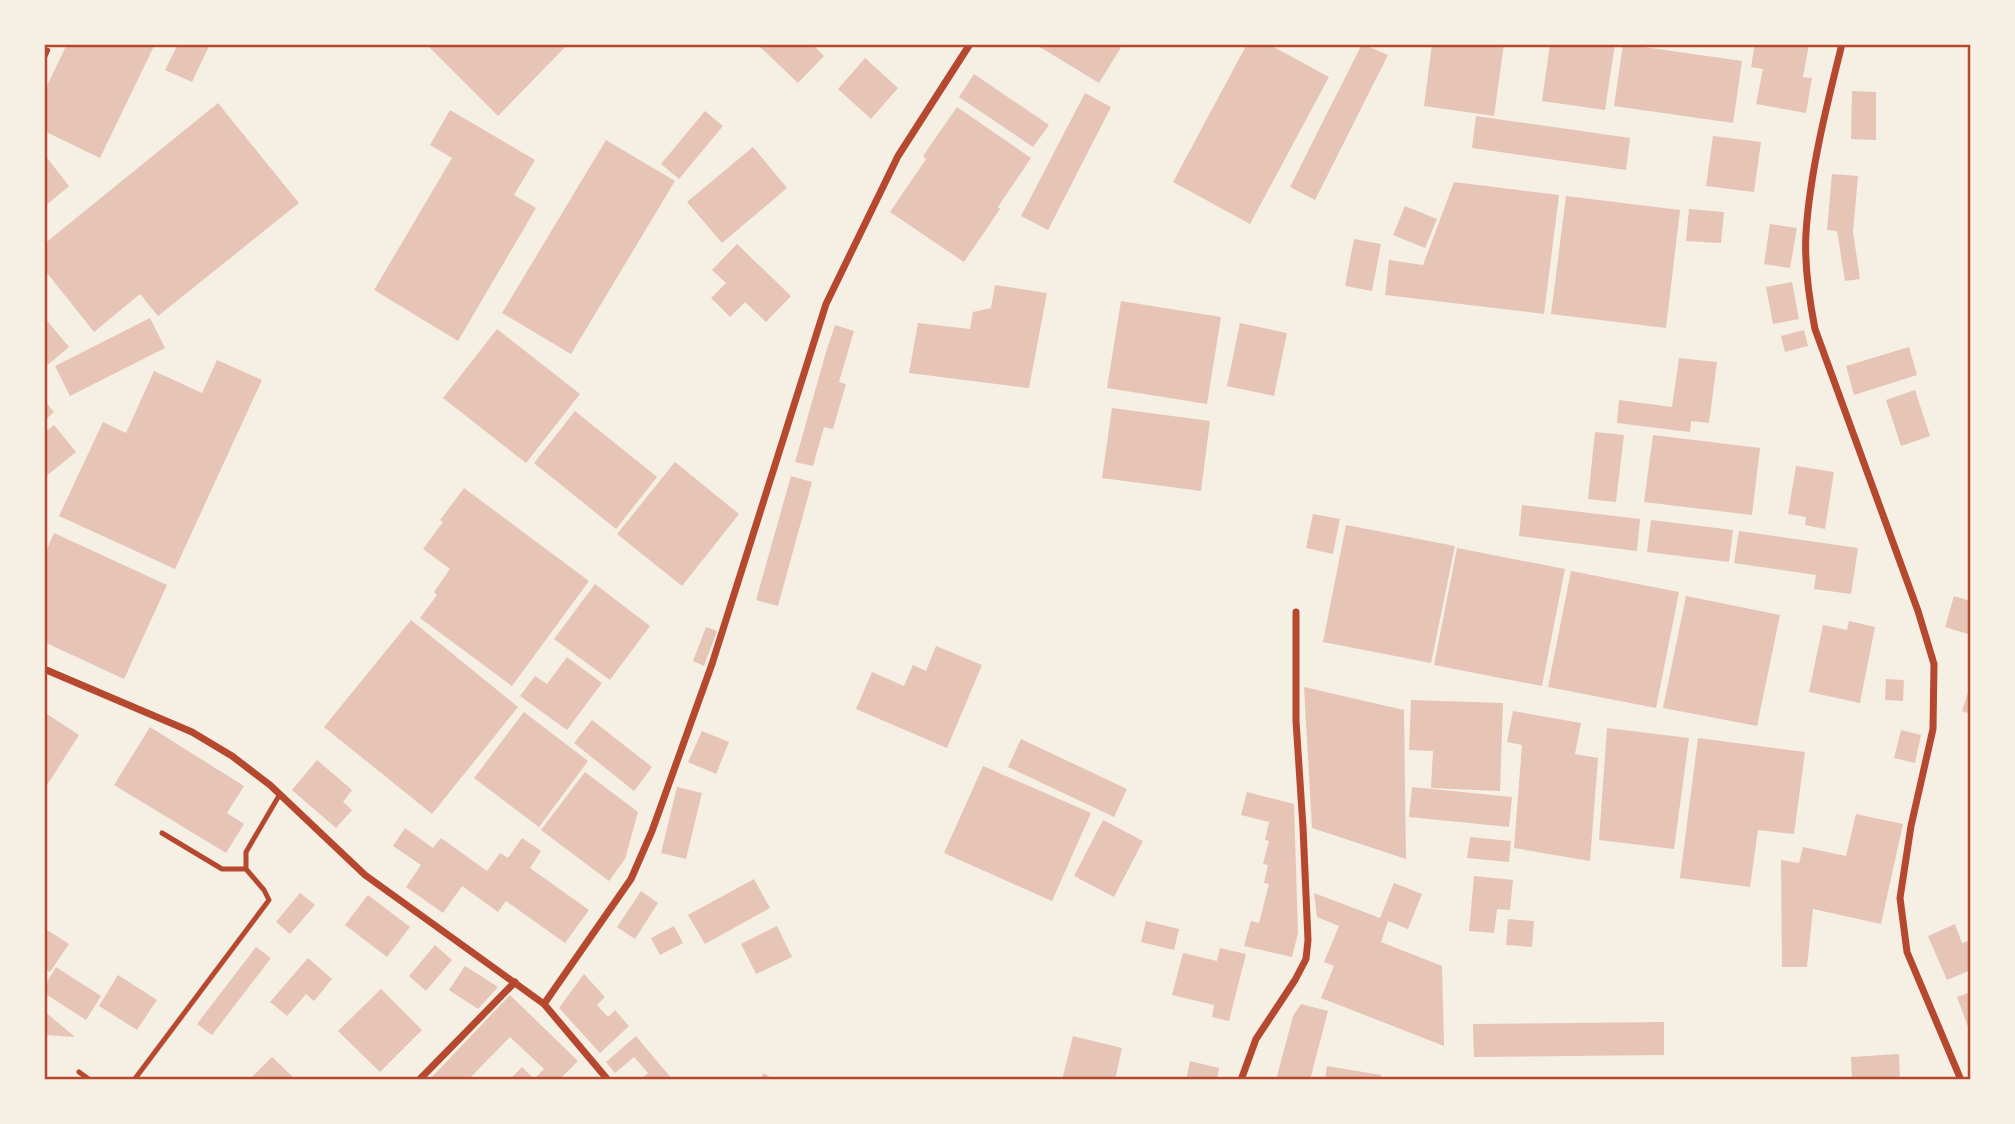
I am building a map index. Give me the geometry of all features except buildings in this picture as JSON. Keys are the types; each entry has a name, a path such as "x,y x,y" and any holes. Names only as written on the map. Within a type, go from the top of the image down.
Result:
{"street":[{"path":"544,1004 631,879 652,831 724,627 826,304 898,156 970,44"},
{"path":"1842,44 1813,181 1806,234 1807,285 1815,330 1918,611 1934,664 1933,729 1911,826 1900,898 1907,952 1961,1080"},
{"path":"1241,1080 1256,1039 1306,959 1308,940 1296,721 1296,612"},
{"path":"44,668 192,732 232,756 280,794 365,875 544,1004 608,1080"},
{"path":"419,1080 515,982"}],"lane":[{"path":"134,1080 269,900 246,869 246,852 280,794"},
{"path":"162,833 222,869 246,869"},
{"path":"79,1072 90,1080"}],"path":[{"path":"44,60 48,50"}]}
